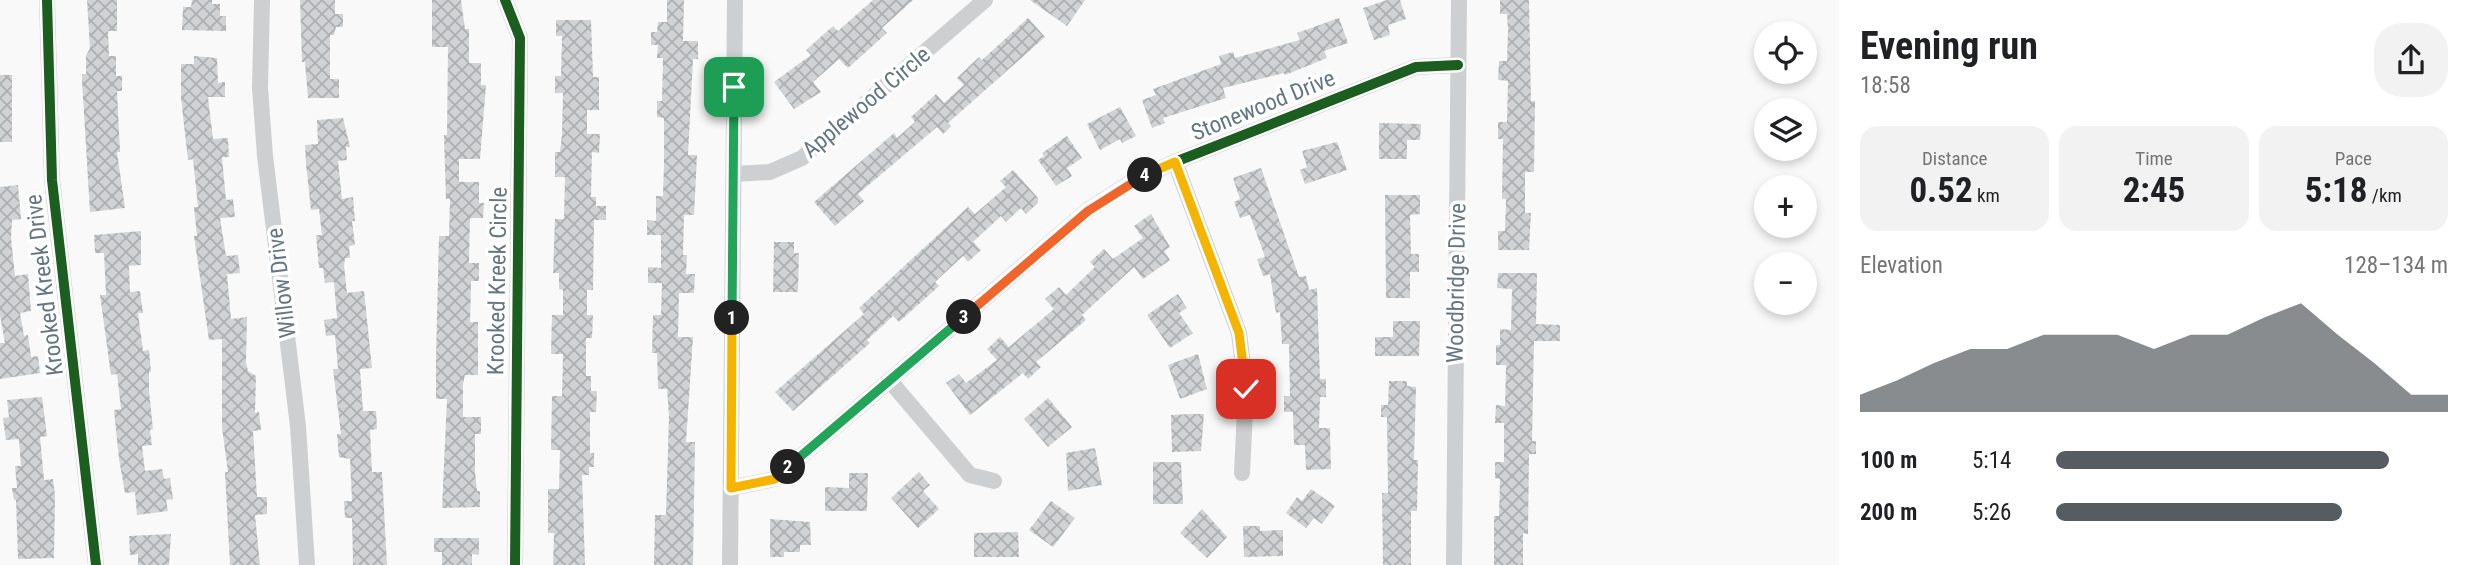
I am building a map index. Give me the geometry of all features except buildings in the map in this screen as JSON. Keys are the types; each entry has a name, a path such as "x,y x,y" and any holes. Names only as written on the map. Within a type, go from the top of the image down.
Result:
{"street":[{"name":"Krooked Kreek Drive","path":"47,0 52,180 96,565"},
{"name":"Willow Drive","path":"262,0 260,88 265,156 298,426 307,565"},
{"name":"Krooked Kreek Circle","path":"505,0 520,38 515,565"},
{"path":"730,565 735,0"},
{"name":"Applewood Circle","path":"734,174 770,172 802,159 985,0"},
{"name":"Woodbridge Drive","path":"1454,565 1459,0"},
{"name":"Stonewood Drive","path":"731,488 775,479 1088,211 1133,181 1416,67 1458,65"},
{"path":"1175,162 1239,333 1246,389 1242,473"},
{"path":"890,381 970,475 994,481"}],"cycle path":[{"path":"47,0 52,180 96,565"},
{"path":"505,0 520,38 515,565"},
{"path":"731,488 775,479 1088,210 1133,181 1416,67 1458,65"}],"route":[{"path":"734,87 731,488 775,479 1088,211 1133,181 1175,162 1239,333 1246,389"}]}
